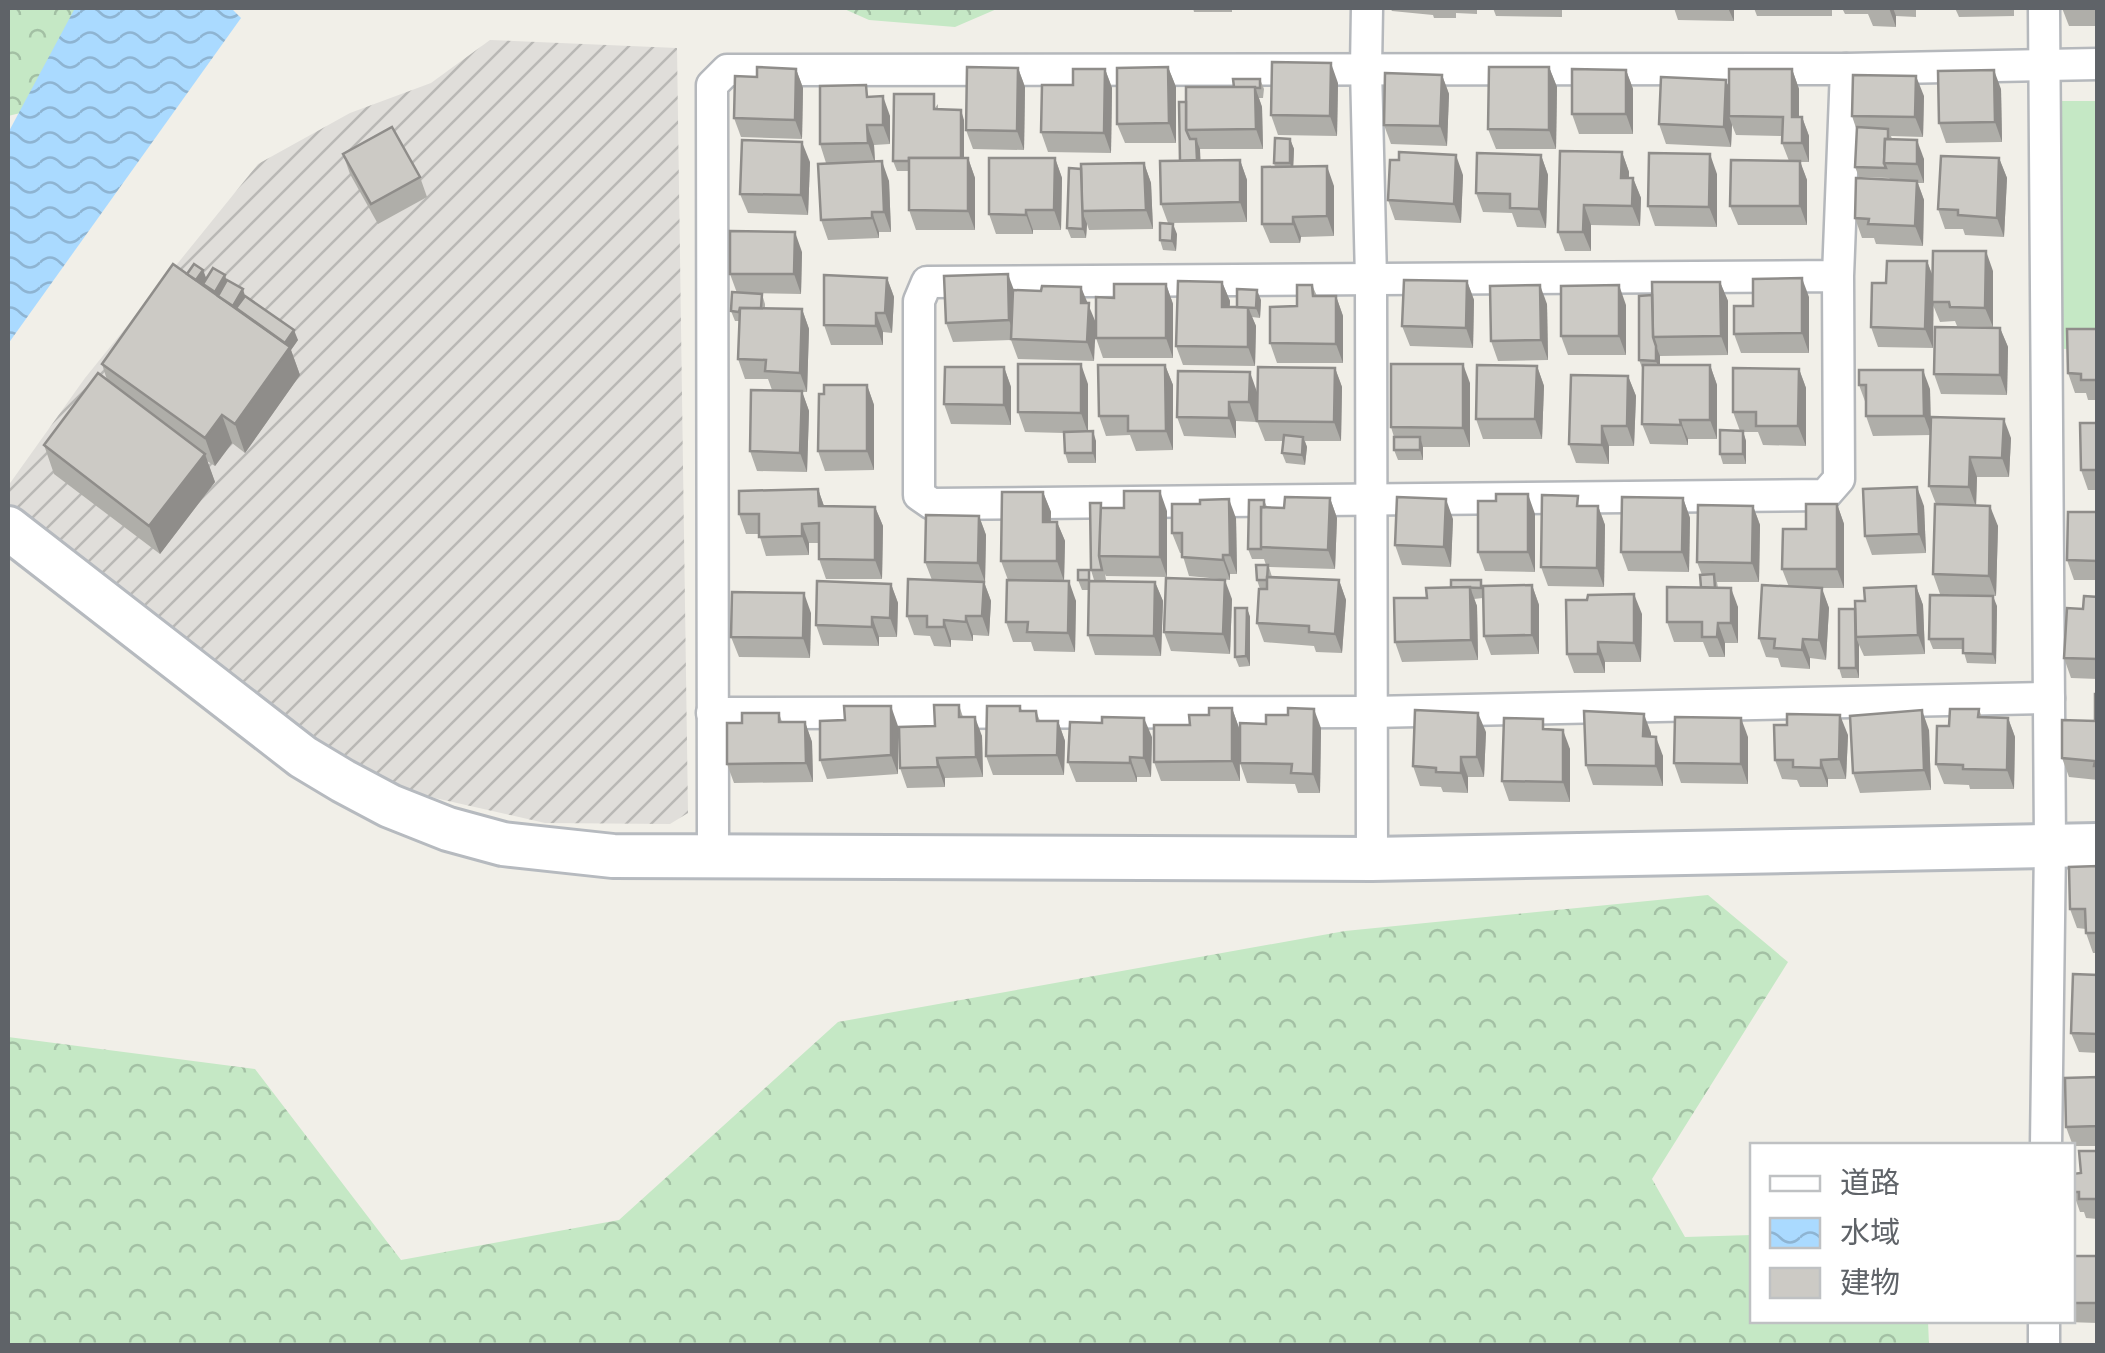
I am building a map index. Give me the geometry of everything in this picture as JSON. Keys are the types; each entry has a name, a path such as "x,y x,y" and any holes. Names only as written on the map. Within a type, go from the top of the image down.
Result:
{"street":[{"path":"1368,8 1372,858"},
{"path":"2044,8 2050,845 2046,1143"},
{"path":"713,857 712,85 727,70 1846,69 2098,64"},
{"path":"1838,276 927,282 919,301 919,495 932,504 1824,495 1839,479 1838,276 1846,69"},
{"path":"8,528 303,758 390,806 448,830 503,844 614,856 1372,858 2098,846"},
{"path":"712,713 1371,712 2049,698"}],"shaded area":[{"path":"490,40 677,48 688,813 670,824 545,823 435,798 389,783 318,748 8,512 8,486 85,378 258,164 350,113 431,83"}],"green space":[{"path":"8,8 84,8 37,109 8,116"},
{"path":"842,8 999,8 955,27 869,20"},
{"path":"2056,101 2097,101 2097,348 2061,349"},
{"path":"1708,895 1788,962 1652,1179 1685,1237 1750,1235 1750,1323 1928,1323 1929,1345 8,1345 8,1037 255,1069 401,1260 619,1220 838,1022 1345,931"}],"water":[{"path":"75,8 231,8 241,18 8,344 8,133"}],"building":[{"path":"1272,62 1331,63 1330,116 1271,115"},
{"path":"757,67 796,69 795,120 734,118 735,76 757,77"},
{"path":"967,67 1018,68 1017,131 966,130"},
{"path":"1168,67 1169,123 1117,124 1117,68"},
{"path":"1489,67 1549,67 1549,130 1488,129"},
{"path":"1073,69 1105,69 1104,133 1041,132 1042,85 1073,85"},
{"path":"1572,69 1626,70 1626,114 1572,114"},
{"path":"1729,69 1792,69 1792,117 1802,117 1802,143 1782,143 1783,117 1729,116"},
{"path":"1994,70 1995,122 1939,123 1938,71"},
{"path":"1385,73 1442,75 1440,126 1384,125"},
{"path":"1853,75 1916,76 1915,117 1852,116"},
{"path":"1661,77 1726,80 1724,127 1659,124"},
{"path":"1233,79 1260,79 1260,88 1234,87"},
{"path":"866,85 867,97 883,96 883,125 867,125 868,143 820,144 820,86"},
{"path":"1186,87 1255,87 1256,129 1186,130"},
{"path":"894,94 934,94 934,109 961,110 961,158 893,161"},
{"path":"1179,102 1186,102 1186,130 1190,139 1196,139 1197,160 1180,161"},
{"path":"392,127 420,177 371,204 343,154"},
{"path":"1857,127 1888,129 1886,168 1855,167"},
{"path":"1275,138 1290,139 1290,163 1274,163"},
{"path":"1885,139 1917,140 1917,164 1884,163"},
{"path":"742,140 802,142 801,195 740,194"},
{"path":"1560,151 1622,152 1621,178 1633,178 1632,206 1584,205 1583,232 1558,232"},
{"path":"1399,152 1456,155 1454,204 1388,200 1390,160 1399,160"},
{"path":"1477,153 1541,155 1539,209 1510,208 1510,194 1476,193"},
{"path":"1649,153 1710,154 1709,207 1648,206"},
{"path":"1941,156 1999,158 1997,218 1938,209"},
{"path":"909,158 968,158 968,211 909,210"},
{"path":"989,158 1055,158 1054,210 1026,210 1026,215 989,214"},
{"path":"1240,160 1240,202 1161,204 1160,161"},
{"path":"1731,160 1800,161 1800,206 1730,206"},
{"path":"882,161 884,212 872,212 872,218 821,220 818,164"},
{"path":"1144,163 1146,210 1082,211 1081,164"},
{"path":"1327,166 1327,216 1293,217 1293,224 1262,224 1262,167"},
{"path":"1069,168 1081,169 1083,229 1067,228"},
{"path":"1856,178 1917,181 1915,226 1868,224 1869,219 1855,218"},
{"path":"1160,223 1173,224 1172,241 1160,240"},
{"path":"730,231 795,232 794,274 730,274"},
{"path":"1933,251 1986,251 1985,308 1932,302"},
{"path":"1887,261 1927,261 1925,329 1871,327 1872,283 1886,283"},
{"path":"173,264 290,347 235,424 222,415 205,438 102,364"},
{"path":"194,264 203,270 196,280 187,274"},
{"path":"213,268 225,275 215,292 203,284"},
{"path":"1008,274 1009,320 946,323 944,276"},
{"path":"824,275 887,278 885,313 876,313 876,326 824,325"},
{"path":"1802,278 1802,333 1734,334 1734,306 1753,306 1753,279"},
{"path":"227,280 243,289 233,306 218,296"},
{"path":"1404,280 1467,281 1466,328 1402,326"},
{"path":"1178,281 1222,282 1222,307 1248,307 1248,347 1176,346"},
{"path":"1652,282 1720,282 1721,336 1653,337"},
{"path":"1114,284 1166,284 1166,338 1096,338 1096,297 1114,298"},
{"path":"1297,285 1312,285 1313,296 1336,296 1336,344 1270,343 1270,307 1297,306"},
{"path":"1540,285 1541,340 1491,341 1490,286"},
{"path":"1619,285 1619,336 1561,336 1561,286"},
{"path":"1042,286 1081,287 1081,303 1089,303 1087,342 1011,339 1013,290 1041,291"},
{"path":"1237,289 1257,290 1256,308 1237,307"},
{"path":"732,292 762,294 761,308 731,311"},
{"path":"1652,295 1656,361 1639,360 1639,296"},
{"path":"245,296 294,330 285,343 236,308"},
{"path":"740,308 802,309 800,373 765,371 766,360 738,359"},
{"path":"1935,327 2000,328 2000,375 1934,374"},
{"path":"2067,329 2098,329 2098,380 2081,380 2081,374 2068,373"},
{"path":"1018,364 1081,364 1081,413 1018,412"},
{"path":"1391,364 1463,364 1463,428 1391,427"},
{"path":"1098,365 1165,365 1166,431 1128,431 1128,416 1099,416"},
{"path":"1477,365 1537,366 1535,419 1476,419"},
{"path":"1643,365 1710,365 1710,420 1680,420 1681,425 1642,424"},
{"path":"945,367 1004,367 1004,405 944,404"},
{"path":"1258,367 1335,368 1334,422 1257,421"},
{"path":"1733,368 1799,369 1798,426 1756,426 1756,412 1733,412"},
{"path":"1859,370 1923,370 1924,416 1866,416 1866,385 1859,385"},
{"path":"1178,371 1250,372 1249,402 1229,402 1229,418 1177,417"},
{"path":"98,373 205,454 149,526 44,445"},
{"path":"1571,375 1628,376 1627,426 1602,426 1602,445 1569,444"},
{"path":"824,385 867,385 867,451 818,451 819,394 824,394"},
{"path":"751,390 802,391 800,453 750,451"},
{"path":"1931,417 2004,419 2002,458 1970,457 1969,487 1929,486"},
{"path":"2080,423 2098,423 2098,470 2081,470"},
{"path":"1720,430 1743,431 1743,454 1720,454"},
{"path":"1093,431 1093,453 1065,453 1064,432"},
{"path":"1284,435 1303,437 1302,455 1282,453"},
{"path":"1394,437 1420,437 1420,450 1394,450"},
{"path":"1917,487 1919,534 1865,536 1863,489"},
{"path":"818,489 819,506 875,507 875,560 819,559 819,523 802,524 802,536 759,537 759,514 739,514 739,491"},
{"path":"1124,491 1160,491 1160,557 1099,556 1100,508 1124,508"},
{"path":"1002,492 1043,492 1043,522 1057,522 1057,561 1001,561"},
{"path":"1496,494 1528,494 1528,552 1478,552 1478,501 1496,501"},
{"path":"1542,495 1578,496 1577,506 1598,506 1597,568 1541,567"},
{"path":"1285,497 1330,498 1328,550 1260,547 1261,507 1284,508"},
{"path":"1397,497 1446,499 1444,547 1395,545"},
{"path":"1622,497 1683,498 1682,552 1621,552"},
{"path":"1229,499 1230,555 1223,555 1223,560 1182,557 1182,533 1172,533 1172,504"},
{"path":"1249,500 1264,500 1261,549 1248,549"},
{"path":"1090,503 1101,503 1102,570 1091,570"},
{"path":"1806,504 1837,504 1837,569 1782,569 1783,529 1806,529"},
{"path":"1935,504 1990,506 1989,576 1933,574"},
{"path":"1698,505 1753,506 1752,563 1697,562"},
{"path":"2068,512 2098,512 2098,561 2067,560"},
{"path":"926,515 979,516 978,563 925,562"},
{"path":"1256,565 1268,565 1267,580 1257,580"},
{"path":"1078,570 1089,570 1089,580 1078,580"},
{"path":"1714,574 1715,588 1701,587 1700,575"},
{"path":"1267,577 1339,580 1335,634 1309,632 1309,626 1257,623 1259,589 1267,589"},
{"path":"1166,578 1225,580 1223,634 1164,632"},
{"path":"908,579 984,582 982,616 966,616 966,622 944,620 944,627 927,627 927,616 907,616"},
{"path":"1007,580 1069,581 1068,633 1027,632 1028,622 1006,622"},
{"path":"1451,580 1481,580 1481,588 1451,587"},
{"path":"817,581 891,584 890,618 872,617 872,627 816,625"},
{"path":"1089,581 1155,582 1154,636 1088,635"},
{"path":"1532,585 1532,635 1484,636 1483,586"},
{"path":"1762,585 1822,588 1819,640 1803,639 1802,650 1774,648 1775,639 1759,638"},
{"path":"1916,586 1918,635 1856,637 1855,601 1865,601 1864,588"},
{"path":"1470,587 1471,640 1395,642 1394,598 1427,598 1426,588"},
{"path":"1667,587 1731,588 1731,623 1718,623 1717,637 1702,637 1702,622 1667,622"},
{"path":"732,592 804,593 803,638 731,637"},
{"path":"1634,594 1634,643 1598,642 1598,654 1567,654 1566,600 1587,600 1588,595"},
{"path":"1930,595 1993,596 1993,654 1963,653 1963,639 1929,639"},
{"path":"2084,596 2098,597 2098,659 2064,658 2067,608 2083,609"},
{"path":"1235,608 1247,608 1246,656 1235,657"},
{"path":"1839,609 1855,609 1856,668 1839,668"},
{"path":"2095,694 2098,766 2094,766 2095,761 2062,758 2062,720 2095,721"},
{"path":"934,705 959,705 959,717 975,717 976,757 937,758 938,767 900,768 899,727 935,726"},
{"path":"844,706 891,706 891,755 820,760 820,721 845,720"},
{"path":"987,706 1020,706 1020,711 1036,711 1037,721 1058,721 1057,755 986,756"},
{"path":"1209,708 1232,708 1232,761 1154,762 1154,725 1190,725 1189,715 1209,715"},
{"path":"1288,708 1314,709 1313,774 1291,773 1292,764 1240,763 1240,723 1266,724 1266,715 1288,715"},
{"path":"1950,709 1979,709 1978,717 2008,718 2007,770 1936,764 1937,726 1949,726"},
{"path":"1415,710 1478,713 1477,757 1461,757 1461,773 1413,766"},
{"path":"1922,710 1924,770 1853,773 1850,716"},
{"path":"1584,711 1644,714 1643,736 1656,737 1656,766 1586,765"},
{"path":"742,713 779,713 779,722 805,722 806,763 727,764 727,723 742,723"},
{"path":"1787,714 1840,715 1839,759 1821,760 1821,768 1793,767 1793,760 1775,760 1774,725 1787,725"},
{"path":"1102,717 1144,718 1144,758 1130,757 1130,763 1068,762 1070,722 1102,723"},
{"path":"1675,717 1741,718 1741,764 1674,763"},
{"path":"1504,718 1543,719 1543,729 1563,730 1563,782 1502,781"},
{"path":"2098,866 2098,933 2086,933 2085,909 2070,909 2069,867"},
{"path":"2073,974 2098,975 2098,1034 2071,1033"},
{"path":"2098,1077 2098,1126 2066,1127 2065,1078"},
{"path":"2079,1151 2098,1151 2098,1199 2079,1199 2075,1174 2081,1173"},
{"path":"2075,1256 2098,1256 2098,1303 2075,1303"}]}
